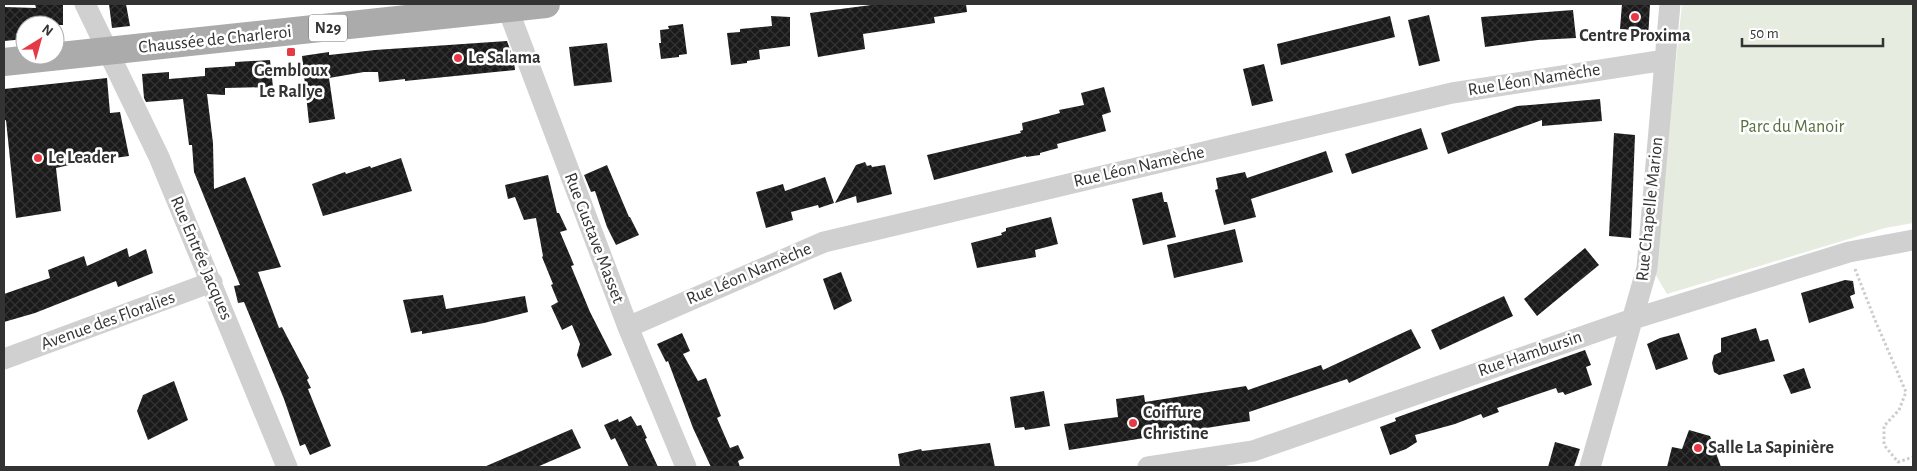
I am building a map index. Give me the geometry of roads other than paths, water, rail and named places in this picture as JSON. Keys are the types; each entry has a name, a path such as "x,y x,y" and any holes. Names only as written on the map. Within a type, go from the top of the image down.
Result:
{"main road":[{"name":"Chaussée de Charleroi","path":"4,62 507,5 546,4"}],"street":[{"name":"Rue Entrée Jacques","path":"85,4 159,157 287,467"},
{"name":"Rue Chapelle Marion","path":"1590,467 1646,268 1670,4"},
{"name":"Rue Gustave Masset","path":"507,5 628,327 686,467"},
{"name":"Rue Léon Namèche","path":"628,327 824,242 1452,93 1665,60"},
{"name":"Rue Hambursin","path":"1148,467 1255,459 1633,319 1849,252 1913,240"},
{"name":"Avenue des Floralies","path":"4,359 212,282"}],"place":[{"name":"Centre Proxima","path":"1635,17"},
{"name":"Gembloux Le Rallye","path":"291,52"},
{"name":"Le Salama","path":"458,58"},
{"name":"Le Leader","path":"38,158"},
{"name":"Coiffure Christine","path":"1133,423"},
{"name":"Salle La Sapinière","path":"1698,448"}],"park label":[{"name":"Parc du Manoir","path":"1792,127"}]}
